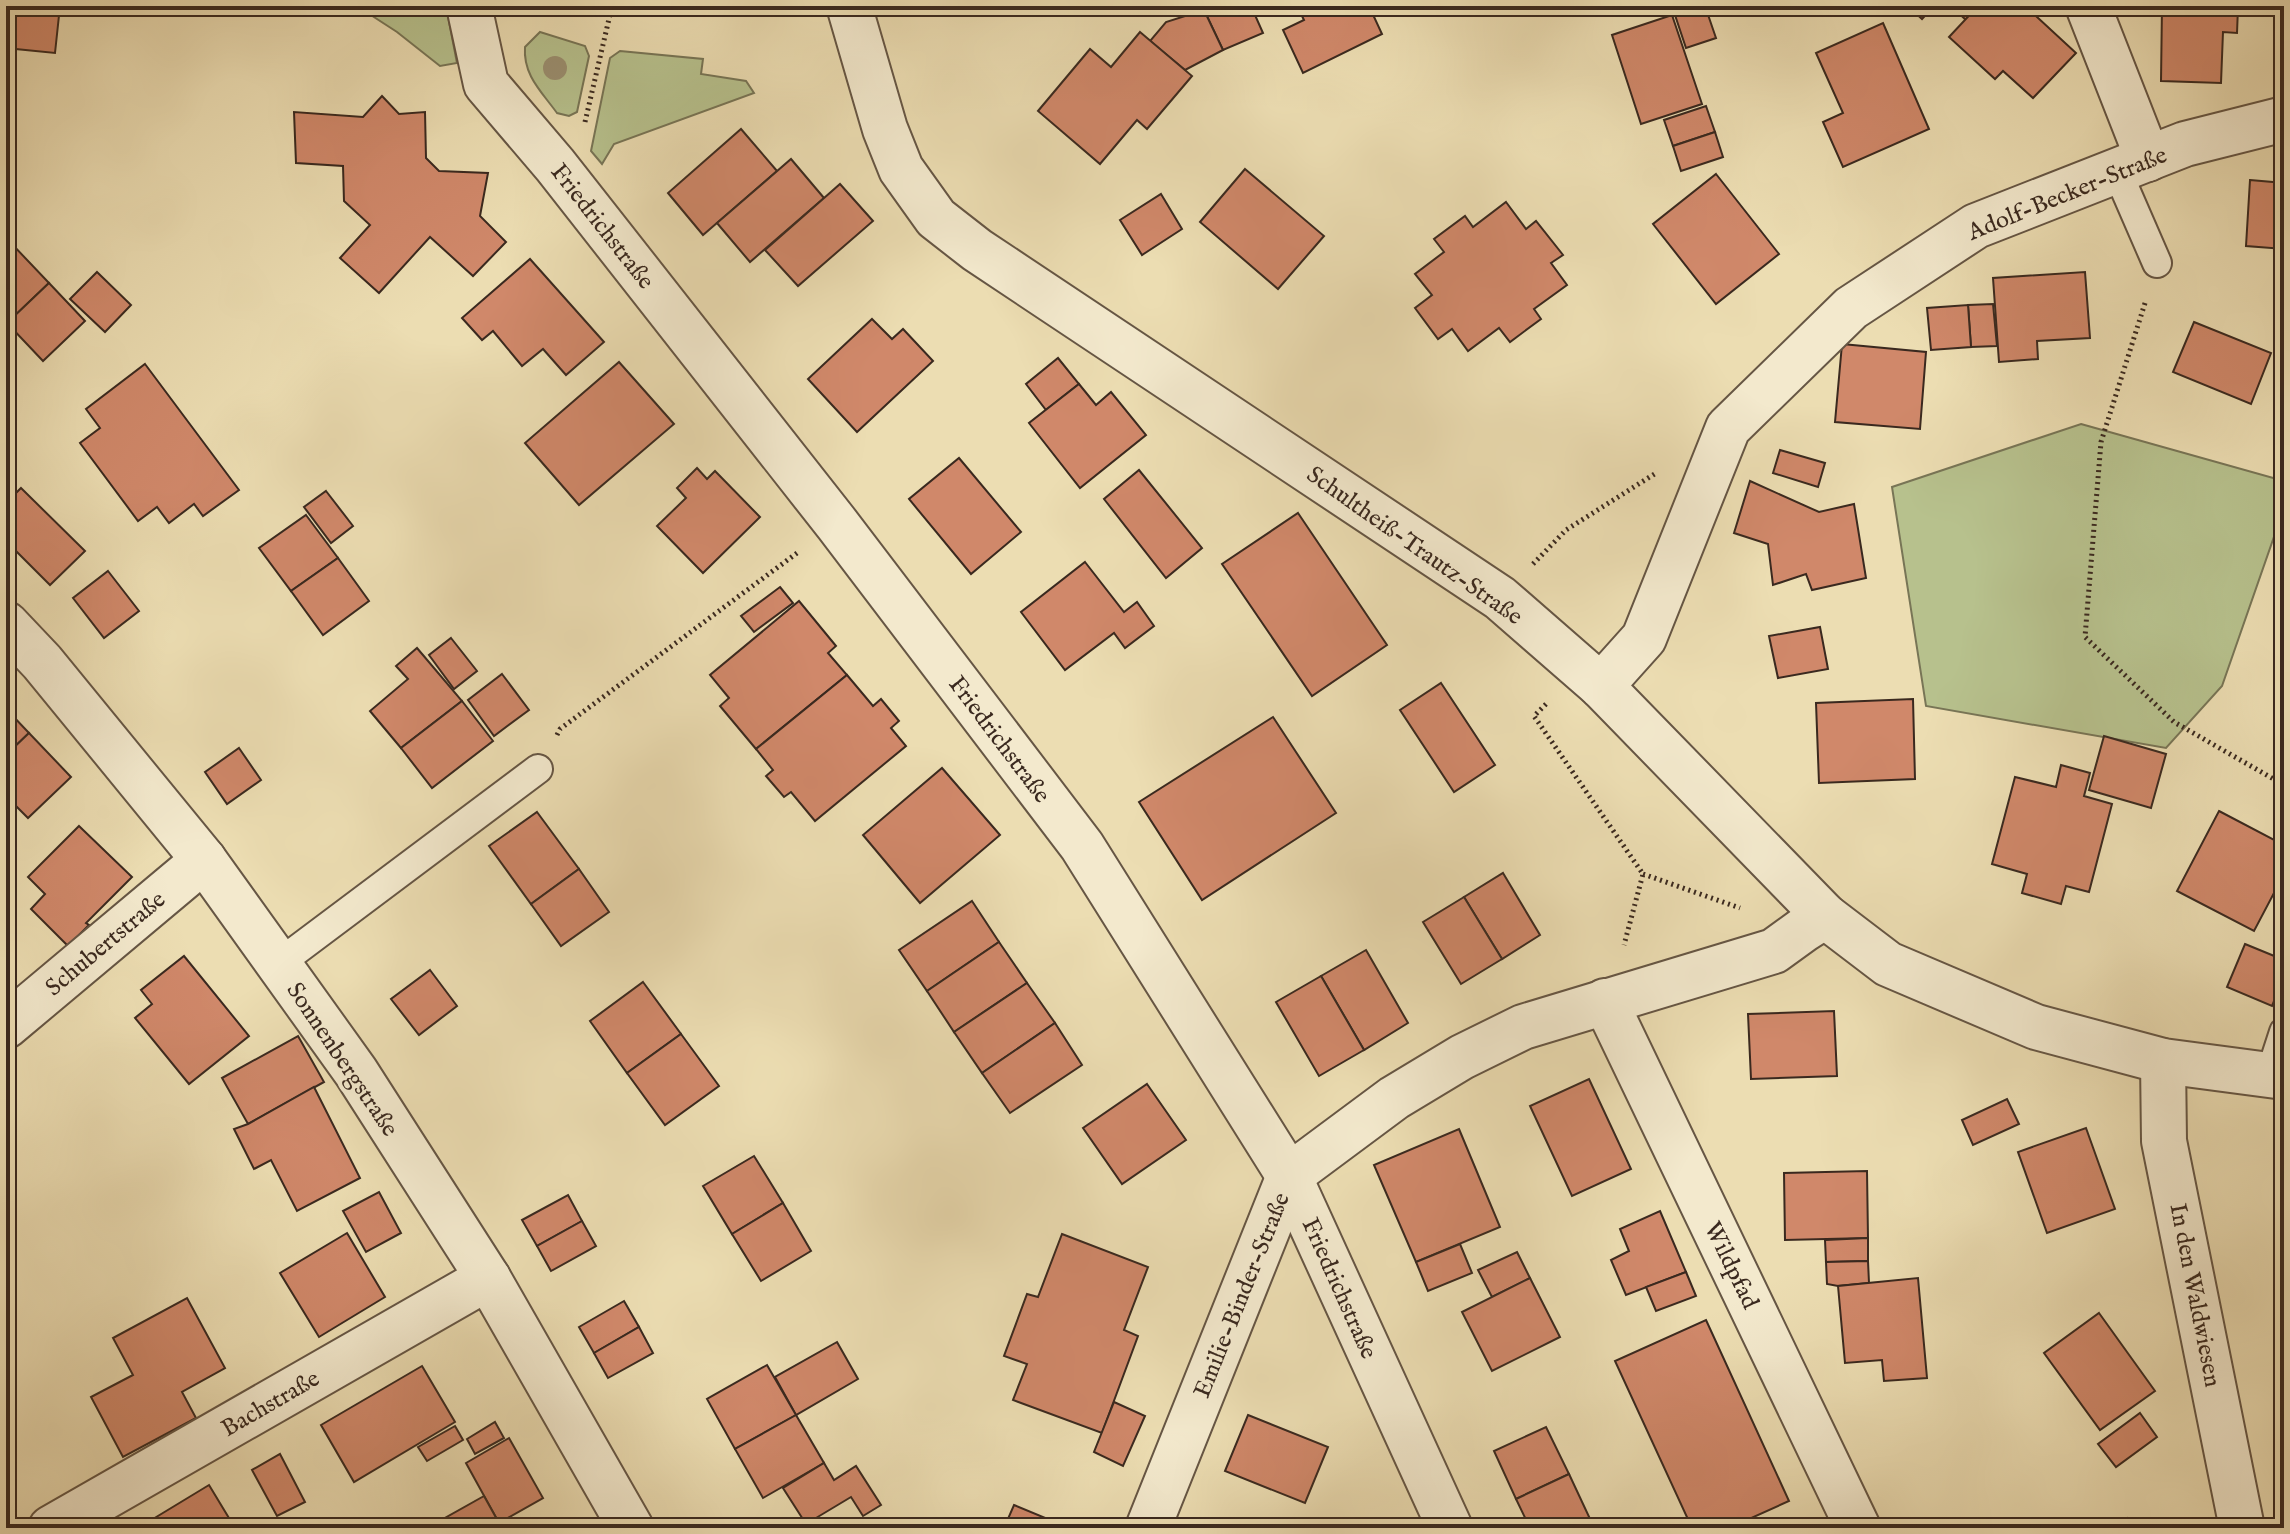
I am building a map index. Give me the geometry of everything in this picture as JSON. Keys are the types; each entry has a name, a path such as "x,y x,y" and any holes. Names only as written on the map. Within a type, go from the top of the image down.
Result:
{"street":[{"name":"Friedrichstraße","path":"469,6 486,84 555,165 837,524 1082,846 1289,1176 1450,1528"},
{"path":"2088,6 2133,165"},
{"name":"Schultheiß-Trautz-Straße","path":"852,7 885,129 901,169 936,218 977,250 1500,598 1590,677 1814,923 1888,964 2036,1027 2163,1061 2277,1076"},
{"name":"Adolf-Becker-Straße","path":"1590,677 1644,638 1728,428 1851,308 1976,226 2185,144 2284,119"},
{"name":"Sonnenbergstraße","path":"6,624 42,662 204,860 356,1072 488,1278 631,1528"},
{"name":"Schubertstraße","path":"6,1026 204,860"},
{"name":"Emilie-Binder-Straße","path":"1148,1528 1289,1176 1394,1098 1462,1057 1523,1027 1774,951 1814,923"},
{"name":"Wildpfad","path":"1618,998 1858,1528"},
{"name":"In den Waldwiesen","path":"2163,1061 2164,1141 2242,1528"},
{"name":"Bachstraße","path":"51,1528 488,1278"}],"lane":[{"path":"2133,165 2157,263"},
{"path":"278,964 538,769"},
{"path":"2277,1076 2284,1032"}],"path":[{"path":"555,165 583,131 612,6"},
{"path":"2157,263 2101,442 2085,637 2174,722 2284,785"},
{"path":"1500,598 1566,530 1660,471"},
{"path":"560,729 837,524"},
{"path":"1590,677 1534,716 1643,874 1814,923"},
{"path":"1618,998 1619,966 1643,874"}],"green space":[{"path":"357,6 446,6 457,63 440,66"},
{"path":"540,32 585,46 589,56 577,112 569,116 557,113 534,82 527,66 525,47"},
{"path":"620,51 703,59 701,74 746,81 754,93 614,144 602,164 591,151 610,58"},
{"path":"2081,424 2284,481 2284,508 2222,686 2166,748 1926,706 1892,487"}],"building":[{"path":"6,6 60,6 55,53 6,48"},
{"path":"71,6 115,6 113,15"},
{"path":"1213,6 1251,6 1263,33 1223,50 1204,10"},
{"path":"1297,6 1369,6 1382,34 1303,73 1283,30 1304,20"},
{"path":"1672,6 1705,6 1716,38 1686,48"},
{"path":"1908,6 1934,6 1922,19"},
{"path":"1951,6 1978,6 1966,20"},
{"path":"1978,6 2025,6 2076,53 2033,98 2003,71 1995,79 1949,37"},
{"path":"2162,6 2238,7 2237,33 2223,32 2221,83 2161,81"},
{"path":"1204,10 1223,50 1185,70 1150,41 1166,22"},
{"path":"1672,15 1702,104 1641,124 1612,35"},
{"path":"1883,23 1929,129 1843,167 1823,122 1843,113 1816,53"},
{"path":"1140,32 1192,76 1147,129 1137,120 1100,164 1038,111 1090,49 1111,67"},
{"path":"382,96 399,114 425,112 426,158 439,171 488,173 480,216 506,242 473,276 430,237 379,293 340,258 370,225 344,201 343,166 296,163 294,112 363,117"},
{"path":"1706,106 1715,132 1673,146 1664,120"},
{"path":"741,129 777,171 703,235 668,193"},
{"path":"1715,132 1723,157 1681,171 1673,146"},
{"path":"791,159 824,198 750,262 717,223"},
{"path":"1245,169 1324,236 1278,289 1200,222"},
{"path":"1716,174 1779,254 1716,304 1653,224"},
{"path":"2250,180 2284,183 2284,249 2246,246"},
{"path":"840,184 873,221 798,286 765,250"},
{"path":"1161,194 1182,229 1142,255 1120,220"},
{"path":"1506,202 1526,229 1536,221 1563,255 1551,263 1567,285 1534,309 1541,319 1510,342 1499,328 1468,351 1452,329 1438,339 1415,308 1432,295 1415,274 1444,252 1434,239 1465,216 1473,227"},
{"path":"10,242 49,283 7,323 6,245"},
{"path":"530,259 604,342 566,375 543,349 522,366 493,331 482,340 462,318"},
{"path":"97,272 131,305 105,332 70,299"},
{"path":"2085,272 2090,338 2037,341 2038,359 1999,362 1993,278"},
{"path":"49,283 85,321 43,361 7,323"},
{"path":"1993,304 1997,346 1971,347 1968,305"},
{"path":"1968,305 1971,347 1931,350 1927,308"},
{"path":"872,319 892,339 903,329 933,361 857,432 808,379"},
{"path":"2194,322 2271,353 2251,404 2173,372"},
{"path":"1842,344 1926,352 1920,429 1835,422"},
{"path":"1058,358 1079,384 1046,410 1026,384"},
{"path":"619,362 674,424 579,505 525,443"},
{"path":"145,364 239,490 203,516 194,504 169,523 157,507 138,521 80,443 100,428 86,409"},
{"path":"1079,384 1096,405 1111,392 1146,435 1080,488 1029,423"},
{"path":"1780,450 1825,463 1818,487 1773,473"},
{"path":"959,458 1021,532 971,574 909,499"},
{"path":"697,468 707,479 715,471 760,517 703,573 657,526 686,498 677,488"},
{"path":"1139,470 1202,548 1166,578 1104,499"},
{"path":"1750,481 1819,512 1854,504 1866,578 1812,590 1806,574 1773,585 1768,544 1734,533"},
{"path":"21,488 85,551 50,585 6,541 6,503"},
{"path":"326,491 353,526 331,543 304,507"},
{"path":"1298,513 1387,645 1312,696 1222,564"},
{"path":"306,515 338,558 291,591 259,548"},
{"path":"338,558 369,601 323,635 291,591"},
{"path":"1085,562 1124,612 1137,602 1154,626 1125,648 1114,633 1065,670 1021,612"},
{"path":"108,571 139,611 104,638 73,598"},
{"path":"780,587 793,603 754,632 741,616"},
{"path":"799,601 836,646 828,653 847,675 756,749 720,706 729,698 710,675"},
{"path":"1820,627 1828,669 1778,678 1769,636"},
{"path":"451,638 477,671 454,689 429,655"},
{"path":"417,648 462,701 401,748 370,711 408,679 396,666"},
{"path":"502,674 529,710 494,736 468,700"},
{"path":"847,675 873,706 881,699 899,721 891,728 906,746 815,821 791,792 784,797 766,776 773,770 756,749"},
{"path":"1441,683 1495,765 1454,792 1400,710"},
{"path":"1913,699 1915,779 1819,783 1816,703"},
{"path":"462,701 493,741 432,788 401,748"},
{"path":"10,713 29,733 6,755 6,717"},
{"path":"1273,717 1336,813 1202,900 1139,802"},
{"path":"29,733 71,777 28,818 6,796 6,755"},
{"path":"2104,736 2166,754 2151,808 2089,790"},
{"path":"239,748 261,780 227,804 205,772"},
{"path":"2061,765 2090,773 2084,796 2112,804 2089,892 2066,886 2061,904 2022,893 2027,874 1992,864 2015,777 2056,787"},
{"path":"942,768 1000,835 920,903 863,835"},
{"path":"2219,811 2284,845 2284,874 2254,931 2177,891"},
{"path":"537,812 579,869 531,904 489,846"},
{"path":"79,826 132,877 86,923 89,925 68,946 31,909 45,894 28,877"},
{"path":"579,869 609,912 561,946 531,904"},
{"path":"1503,873 1540,935 1502,959 1464,897"},
{"path":"1464,897 1502,959 1461,984 1423,922"},
{"path":"972,901 999,942 927,991 899,950"},
{"path":"999,942 1027,983 954,1032 927,991"},
{"path":"2245,944 2284,960 2284,977 2272,1006 2227,987"},
{"path":"1366,950 1408,1023 1364,1050 1321,976"},
{"path":"184,956 249,1036 189,1084 135,1018 152,1004 141,990"},
{"path":"430,970 457,1006 419,1035 391,999"},
{"path":"1321,976 1364,1050 1319,1076 1276,1002"},
{"path":"643,982 681,1034 627,1073 590,1021"},
{"path":"1027,983 1055,1023 982,1073 954,1032"},
{"path":"1834,1011 1837,1076 1751,1079 1748,1014"},
{"path":"1055,1023 1082,1065 1010,1113 982,1073"},
{"path":"681,1034 719,1086 665,1125 627,1073"},
{"path":"298,1036 324,1082 248,1124 222,1078"},
{"path":"1589,1079 1631,1169 1572,1196 1530,1106"},
{"path":"1147,1084 1186,1140 1122,1184 1083,1128"},
{"path":"314,1087 360,1178 297,1211 271,1160 254,1169 234,1129"},
{"path":"2007,1099 2019,1124 1973,1145 1962,1120"},
{"path":"2086,1128 2115,1209 2047,1233 2018,1152"},
{"path":"1459,1129 1500,1227 1416,1262 1374,1165"},
{"path":"754,1156 783,1203 732,1234 703,1186"},
{"path":"1867,1171 1868,1238 1785,1240 1784,1173"},
{"path":"379,1192 401,1233 366,1252 343,1211"},
{"path":"568,1195 582,1221 537,1246 522,1220"},
{"path":"783,1203 811,1251 761,1281 732,1234"},
{"path":"1660,1211 1686,1272 1626,1295 1611,1260 1629,1251 1620,1229"},
{"path":"582,1221 596,1246 551,1271 537,1246"},
{"path":"347,1233 385,1297 319,1337 280,1273"},
{"path":"1062,1234 1148,1267 1124,1330 1138,1336 1102,1433 1013,1400 1027,1364 1004,1356 1027,1294 1038,1297"},
{"path":"1868,1238 1868,1261 1826,1262 1825,1240"},
{"path":"1460,1244 1472,1273 1428,1291 1416,1262"},
{"path":"1517,1252 1530,1278 1492,1297 1478,1270"},
{"path":"1868,1261 1869,1283 1827,1284 1826,1262"},
{"path":"1686,1272 1696,1296 1656,1311 1646,1287"},
{"path":"1530,1278 1560,1337 1492,1371 1462,1312"},
{"path":"1918,1278 1927,1378 1884,1381 1882,1360 1845,1363 1838,1286"},
{"path":"187,1298 225,1368 182,1392 196,1418 123,1457 91,1397 133,1375 113,1338"},
{"path":"624,1301 639,1327 594,1353 579,1327"},
{"path":"2099,1313 2155,1391 2100,1430 2044,1353"},
{"path":"1706,1320 1789,1501 1729,1528 1692,1528 1615,1361"},
{"path":"639,1327 653,1353 608,1378 594,1353"},
{"path":"837,1342 858,1379 796,1415 775,1377"},
{"path":"767,1365 796,1415 735,1449 707,1399"},
{"path":"422,1366 455,1422 354,1482 321,1425"},
{"path":"1114,1402 1145,1416 1123,1466 1094,1452"},
{"path":"2140,1413 2157,1437 2116,1467 2098,1444"},
{"path":"796,1415 824,1463 763,1498 735,1449"},
{"path":"1248,1415 1328,1447 1305,1503 1225,1471"},
{"path":"495,1422 504,1438 475,1454 467,1439"},
{"path":"455,1426 463,1440 427,1461 418,1447"},
{"path":"1546,1427 1569,1474 1516,1499 1494,1451"},
{"path":"509,1438 543,1498 499,1523 466,1463"},
{"path":"280,1454 305,1502 277,1516 252,1470"},
{"path":"824,1463 834,1480 856,1466 881,1505 863,1516 851,1497 806,1524 783,1488"},
{"path":"1569,1474 1591,1521 1576,1528 1530,1528 1516,1499"},
{"path":"209,1485 235,1528 159,1528 153,1519"},
{"path":"484,1496 499,1523 491,1528 427,1528"},
{"path":"1014,1505 1067,1527 1067,1528 1004,1528"},
{"path":"2127,1518 2134,1528 2112,1528"}]}
